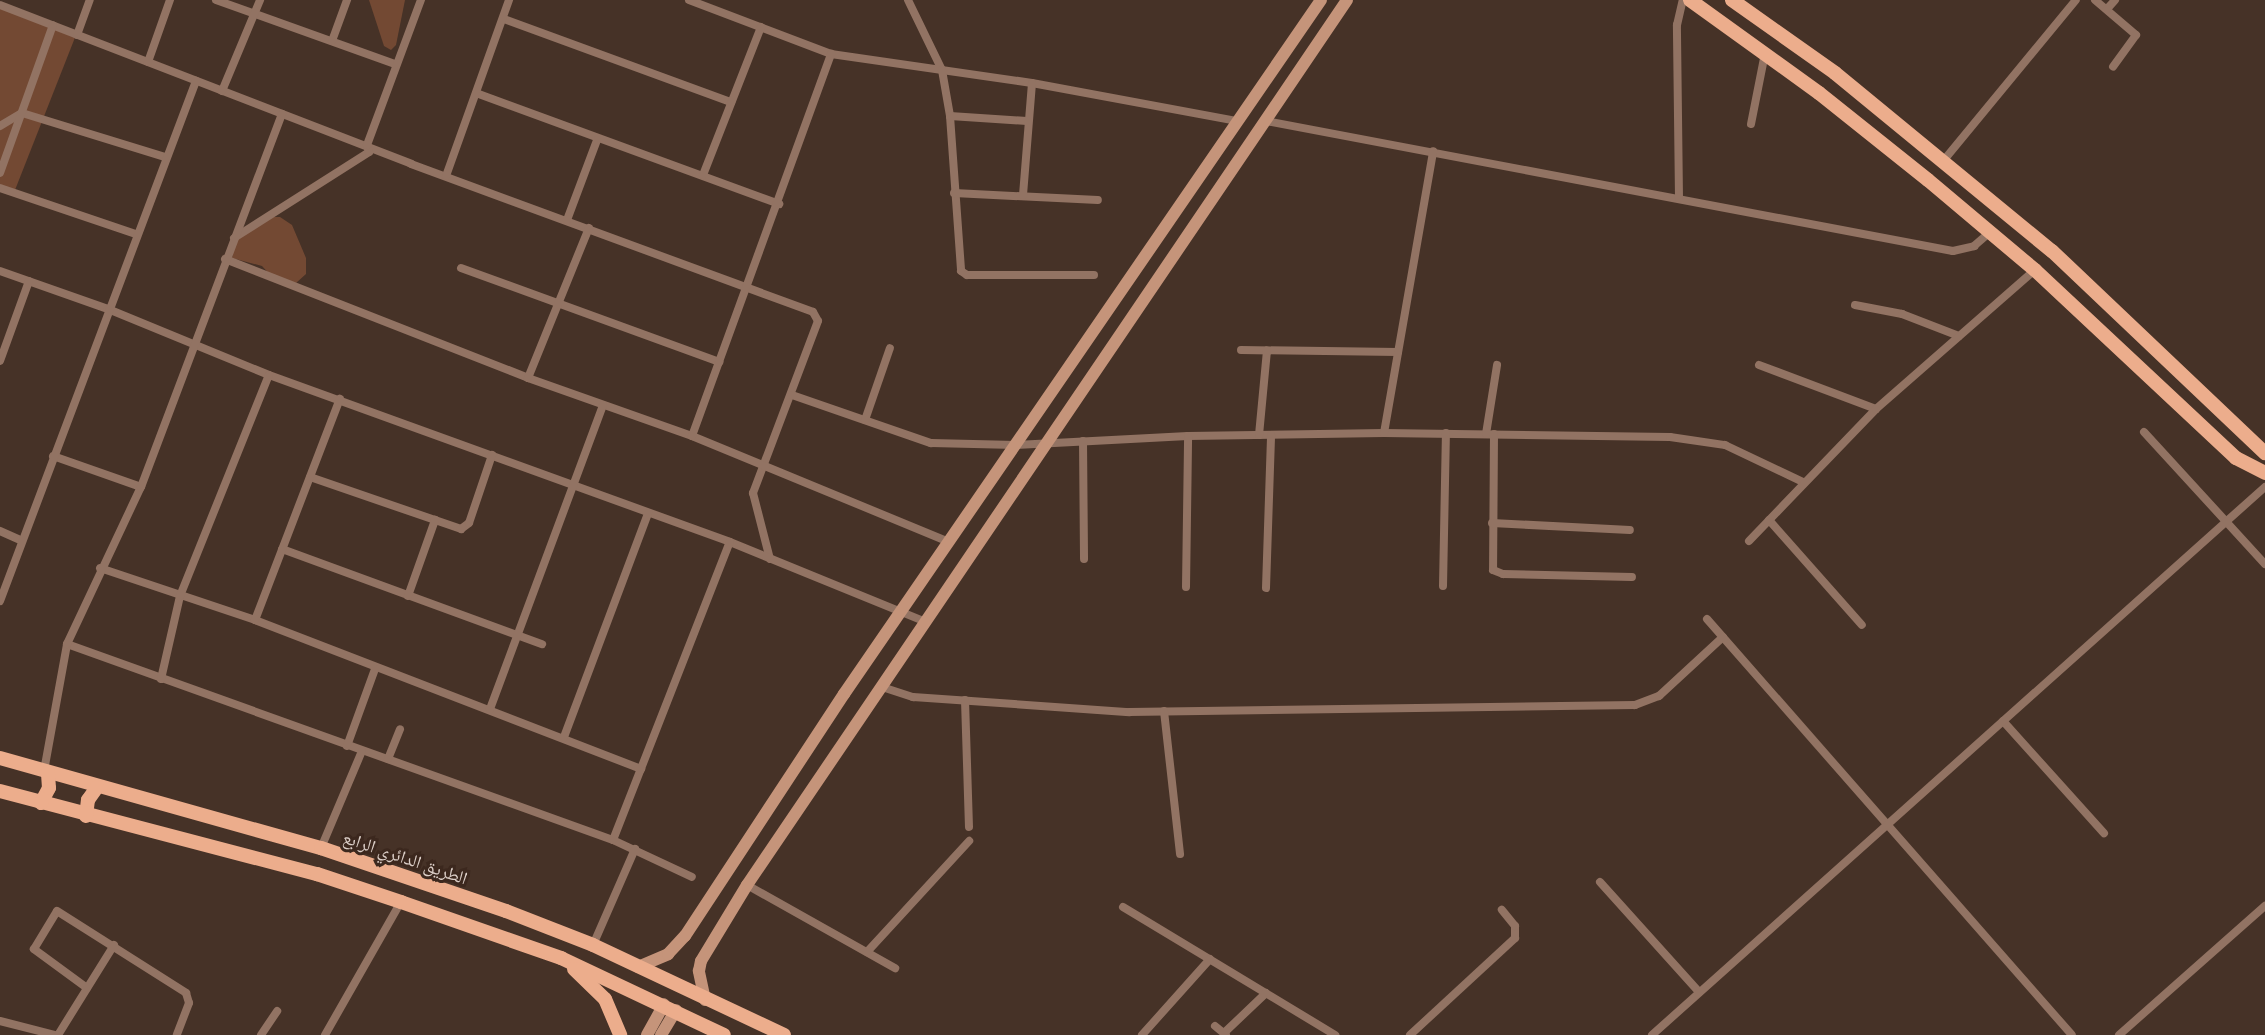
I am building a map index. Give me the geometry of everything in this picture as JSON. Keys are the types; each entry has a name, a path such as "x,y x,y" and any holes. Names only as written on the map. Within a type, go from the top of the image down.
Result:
{"main road":[{"path":"638,967 668,954 684,936 949,542 1321,0"},
{"path":"705,1000 699,971 701,961 747,885 1347,0"},
{"path":"1690,0 1765,53 1990,232 2035,270 2236,458 2265,473"},
{"path":"1732,0 1835,73 1944,160 2052,251 2265,453"},
{"name":"الطريق الدائري الرابع","path":"0,758 321,848 506,911 592,945 705,1000 784,1035"},
{"path":"42,803 49,788 46,771"},
{"path":"86,816 88,800 97,787"},
{"path":"0,790 86,816 317,874 400,902 561,958 670,1007 724,1035"},
{"path":"561,958 605,999 620,1035"},
{"path":"646,1035 670,1007"},
{"path":"661,1035 670,1007"}],"street":[{"path":"77,35 90,0"},
{"path":"148,62 170,0"},
{"path":"216,0 396,64"},
{"path":"222,91 260,0"},
{"path":"332,41 347,0"},
{"path":"234,238 369,152 367,145 421,0"},
{"path":"446,176 509,0"},
{"path":"689,0 831,54 1032,83 1238,121"},
{"path":"908,0 942,70 950,116 961,271 967,275 1094,275"},
{"path":"1679,198 1677,25 1683,0"},
{"path":"1944,160 2076,0"},
{"path":"2095,0 2136,35 2113,67"},
{"path":"2107,9 2115,0"},
{"path":"0,5 446,176 745,286 818,316 792,395 763,466 753,499 770,559"},
{"path":"504,19 731,102"},
{"path":"0,173 53,26"},
{"path":"703,175 761,27"},
{"path":"1751,124 1765,53"},
{"path":"692,436 745,286 779,204 831,54"},
{"path":"0,601 136,234 196,81"},
{"path":"1023,195 1027,121 1032,83"},
{"path":"476,93 597,140 703,175 779,204"},
{"path":"0,126 22,113 165,158"},
{"path":"46,771 67,644 100,568 141,487 225,259 282,114"},
{"path":"950,116 1027,121"},
{"path":"1266,121 1953,251 1974,246 1990,232"},
{"path":"567,220 597,140"},
{"path":"1384,433 1433,152"},
{"path":"0,188 136,234"},
{"path":"954,193 1098,200"},
{"path":"528,378 589,228"},
{"path":"225,259 528,378 692,436 949,542"},
{"path":"461,268 719,362"},
{"path":"1749,541 1803,482 1876,409 2035,270"},
{"path":"0,271 108,309 269,375 730,542 903,610 926,622"},
{"path":"0,361 29,281"},
{"path":"1855,305 1902,314 1959,336"},
{"path":"865,420 890,348"},
{"path":"1241,350 1398,352"},
{"path":"1258,435 1267,350"},
{"path":"1497,365 1490,434 1491,565 1498,573 1632,577"},
{"path":"1759,365 1876,409"},
{"path":"161,680 180,596 269,375"},
{"path":"792,395 931,443 1016,445 1188,436 1384,433 1706,441 1743,453 1803,482"},
{"path":"255,621 340,399"},
{"path":"490,709 515,634 603,405"},
{"path":"2144,432 2265,564"},
{"path":"1443,586 1446,433"},
{"path":"1266,588 1271,435"},
{"path":"1186,587 1188,436"},
{"path":"1083,441 1084,559"},
{"path":"310,477 461,529 466,527 492,455"},
{"path":"53,456 141,487"},
{"path":"1652,1035 2265,487"},
{"path":"564,737 648,513"},
{"path":"408,596 435,520"},
{"path":"1768,520 1862,625"},
{"path":"1492,523 1630,530"},
{"path":"0,531 22,541"},
{"path":"614,840 730,542"},
{"path":"282,549 542,644"},
{"path":"100,568 255,621 375,669 564,737 641,769"},
{"path":"1707,619 2072,1035"},
{"path":"882,687 913,697 1164,711 1635,705 1659,696 1723,637"},
{"path":"67,644 161,680 614,840 692,877"},
{"path":"347,746 375,669"},
{"path":"965,700 969,827"},
{"path":"1164,711 1180,854"},
{"path":"2003,721 2104,833"},
{"path":"388,759 400,729"},
{"path":"321,848 362,751"},
{"path":"867,952 969,841"},
{"path":"592,945 635,849"},
{"path":"1600,882 1699,992"},
{"path":"747,885 895,968"},
{"path":"325,1035 400,902"},
{"path":"2119,1035 2265,906"},
{"path":"1123,907 1335,1035"},
{"path":"1410,1035 1515,938 1515,926 1502,910"},
{"path":"87,988 34,949 52,915 63,914 114,945 188,996 177,1035"},
{"path":"0,1021 56,1035 114,945"},
{"path":"1142,1035 1210,959"},
{"path":"1215,1026 1225,1034 1266,993"},
{"path":"261,1035 277,1011"}],"shaded area":[{"path":"369,0 405,0 396,45 391,50 384,46"},
{"path":"0,5 76,35 15,190 0,185"},
{"path":"271,217 280,217 292,225 306,258 306,274 296,283 273,278 262,266 232,258 236,238"}]}
